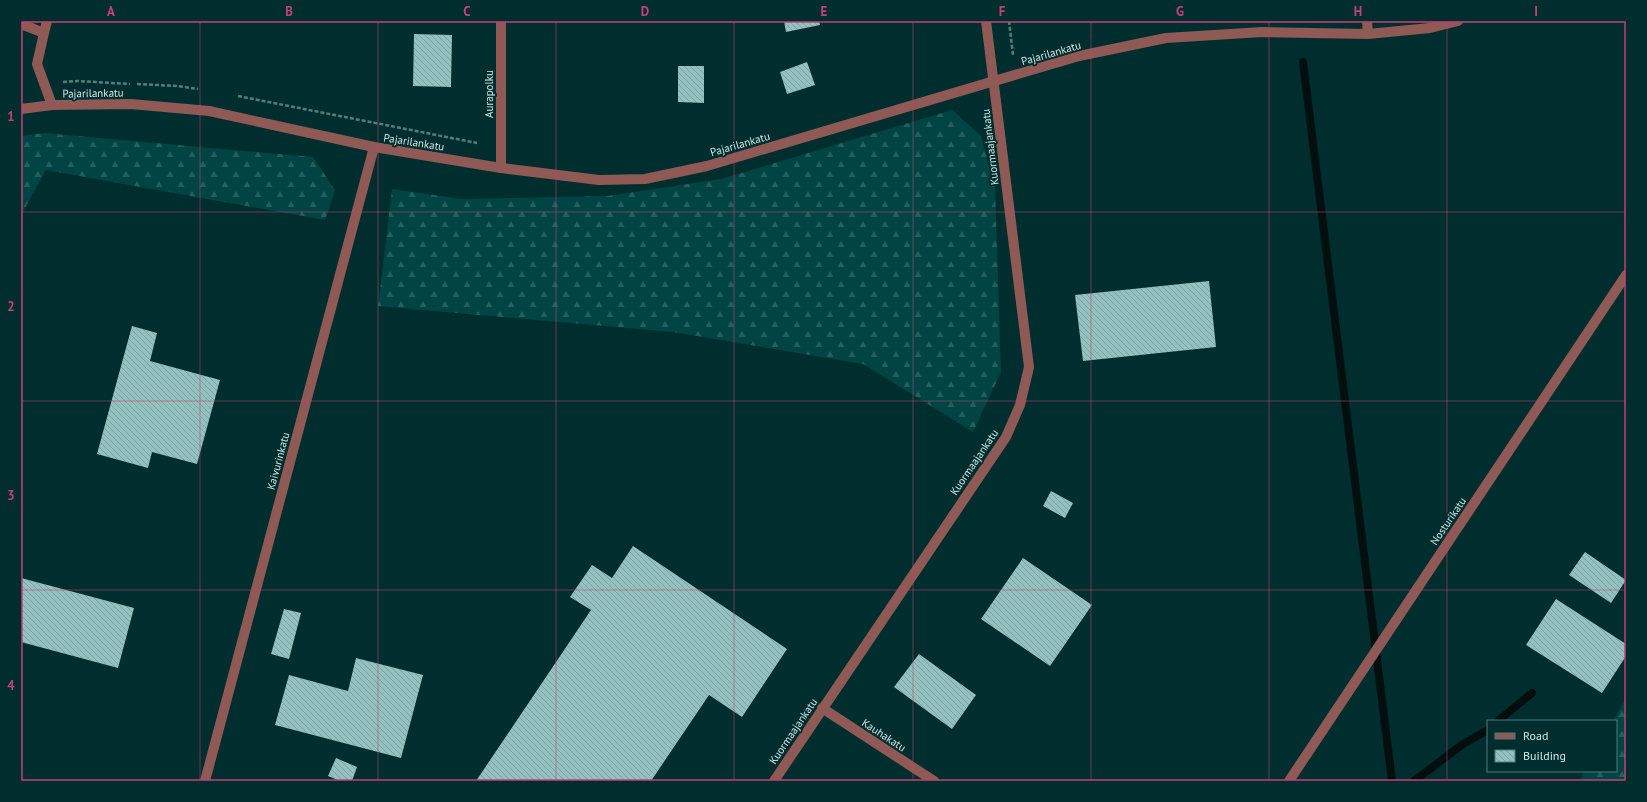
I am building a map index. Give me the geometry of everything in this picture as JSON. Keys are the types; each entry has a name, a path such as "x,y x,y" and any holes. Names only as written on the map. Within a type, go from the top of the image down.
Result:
{"street":[{"path":"47,21 37,64 52,105"},
{"name":"Aurapolku","path":"501,21 501,168"},
{"name":"Kuormaajankatu","path":"774,781 1006,437 1020,405 1029,367 986,21"},
{"path":"1368,21 1368,34"},
{"name":"Pajarilankatu","path":"21,109 52,105 131,104 209,111 374,147 501,168 599,180 645,179 707,166 1079,56 1166,38 1262,32 1368,34 1430,28 1458,21"},
{"path":"21,24 44,33"},
{"name":"Kaivurinkatu","path":"205,781 374,147"},
{"name":"Nosturikatu","path":"1289,781 1626,275"},
{"name":"Kauhakatu","path":"822,708 934,781"}],"path":[{"path":"1009,21 1013,55"},
{"path":"990,61 1021,53"},
{"path":"44,83 78,81 177,86 200,90"},
{"path":"231,95 501,148"}],"green space":[{"path":"952,110 981,136 995,188 1001,372 973,432 863,364 673,332 378,306 392,189 462,199 607,196 721,179"},
{"path":"44,133 313,157 335,190 325,220 46,170 21,215 21,136"},
{"path":"1626,698 1626,781 1580,781 1584,772 1617,772 1617,720 1614,720"}],"building":[{"path":"784,21 819,21 820,25 786,32"},
{"path":"414,34 452,35 451,87 413,86"},
{"path":"807,62 815,85 787,94 780,72"},
{"path":"678,66 704,66 704,103 678,102"},
{"path":"1209,281 1216,347 1083,361 1075,295"},
{"path":"132,326 157,333 150,361 220,380 197,464 152,452 148,468 97,454"},
{"path":"1051,491 1073,503 1065,518 1043,506"},
{"path":"633,546 787,649 742,717 709,695 651,781 476,781 591,610 570,597 592,565 612,578"},
{"path":"1585,552 1626,580 1611,603 1569,575"},
{"path":"1023,558 1092,605 1050,666 981,619"},
{"path":"21,578 134,608 118,668 21,642"},
{"path":"1556,599 1626,644 1626,656 1602,693 1526,645"},
{"path":"284,609 301,613 289,659 271,654"},
{"path":"919,654 976,695 952,729 894,687"},
{"path":"356,658 423,675 401,758 275,725 289,675 348,691"},
{"path":"336,758 357,767 352,781 340,781 328,776"}],"waterway":[{"path":"1303,62 1392,781"},
{"path":"1499,720 1532,693"},
{"path":"1414,781 1463,744 1487,731"}]}
